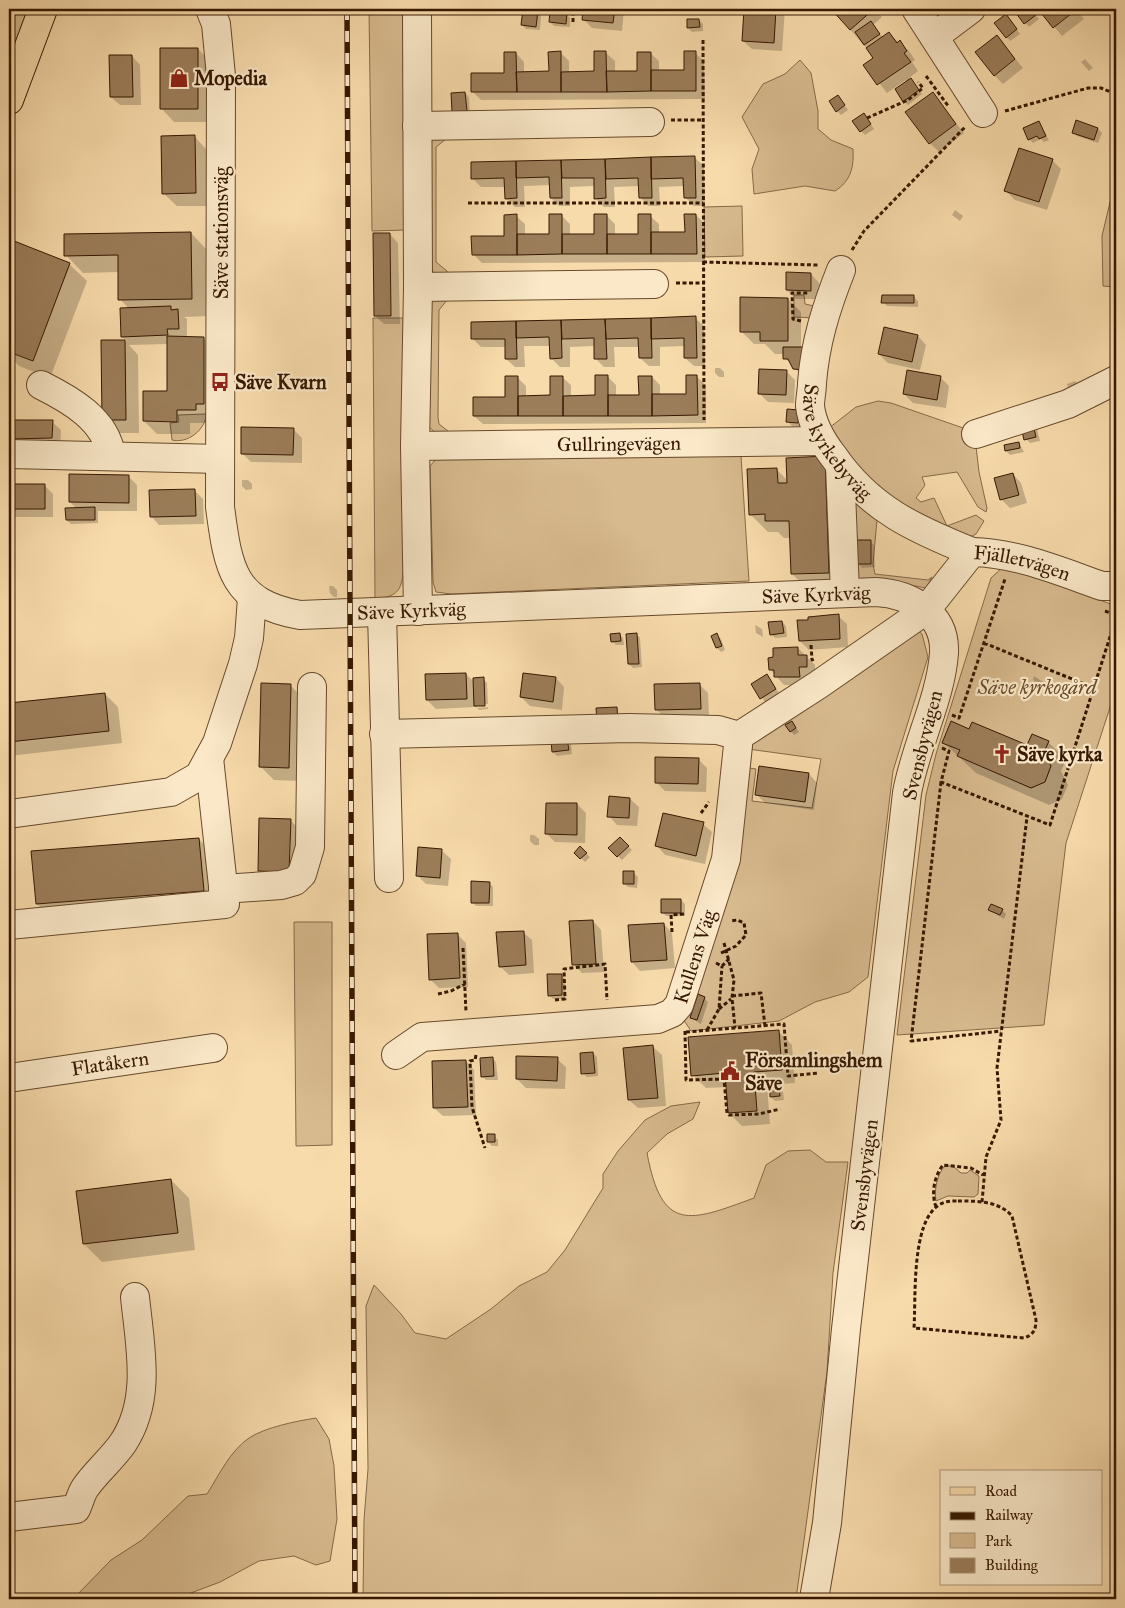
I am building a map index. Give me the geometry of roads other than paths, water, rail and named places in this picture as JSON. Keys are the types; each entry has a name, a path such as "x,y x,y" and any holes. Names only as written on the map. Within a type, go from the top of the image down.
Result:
{"main road":[{"path":"9,100 43,9"}],"street":[{"name":"Säve stationsväg","path":"210,9 216,24 221,76 220,459"},
{"path":"417,9 418,287 415,446 418,611"},
{"path":"916,9 983,113"},
{"path":"935,36 971,9"},
{"path":"417,126 650,122"},
{"name":"Säve kyrkebyväg","path":"841,268 824,314 814,360 810,406 822,441 840,466 866,495 892,515 918,530 972,552"},
{"path":"418,287 654,284"},
{"path":"976,434 1068,404 1116,380"},
{"path":"41,385 69,399 92,418 109,442 111,455"},
{"name":"Gullringevägen","path":"415,446 822,441"},
{"path":"9,454 220,459"},
{"name":"Säve Kyrkväg","path":"220,459 220,507 228,555 238,578 252,598 276,610 300,615 382,613 876,592 912,599 926,610"},
{"path":"840,466 845,593"},
{"name":"Fjälletvägen","path":"926,610 972,552 995,553 1016,557 1102,586 1116,586"},
{"path":"9,814 172,792 199,776 217,743 243,664 249,638 252,598"},
{"path":"384,734 629,728 718,730 739,736 818,686 926,610"},
{"name":"Svensbyvägen","path":"814,1599 827,1524 846,1329 907,793 914,760 940,674 944,651 937,624 926,610"},
{"path":"382,613 389,878"},
{"path":"223,888 281,885 295,881 302,874 310,847 312,687"},
{"name":"Kullens Väg","path":"396,1055 422,1036 474,1043 608,1023 658,1019 679,1023 679,1005 726,859 739,736"},
{"path":"9,925 225,904 209,758"},
{"name":"Flatåkern","path":"9,1078 213,1048"},
{"path":"9,1517 76,1509 85,1488 123,1443 136,1419 142,1394 142,1360 135,1297"}],"railway":[{"path":"347,9 355,1599"}],"place":[{"name":"Mopedia","path":"179,78"},
{"name":"Säve Kvarn","path":"220,382"},
{"name":"Säve kyrka","path":"1002,754"},
{"name":"Församlingshem Säve","path":"730,1071"}],"park label":[{"name":"Säve kyrkogård","path":"1037,687"}]}
